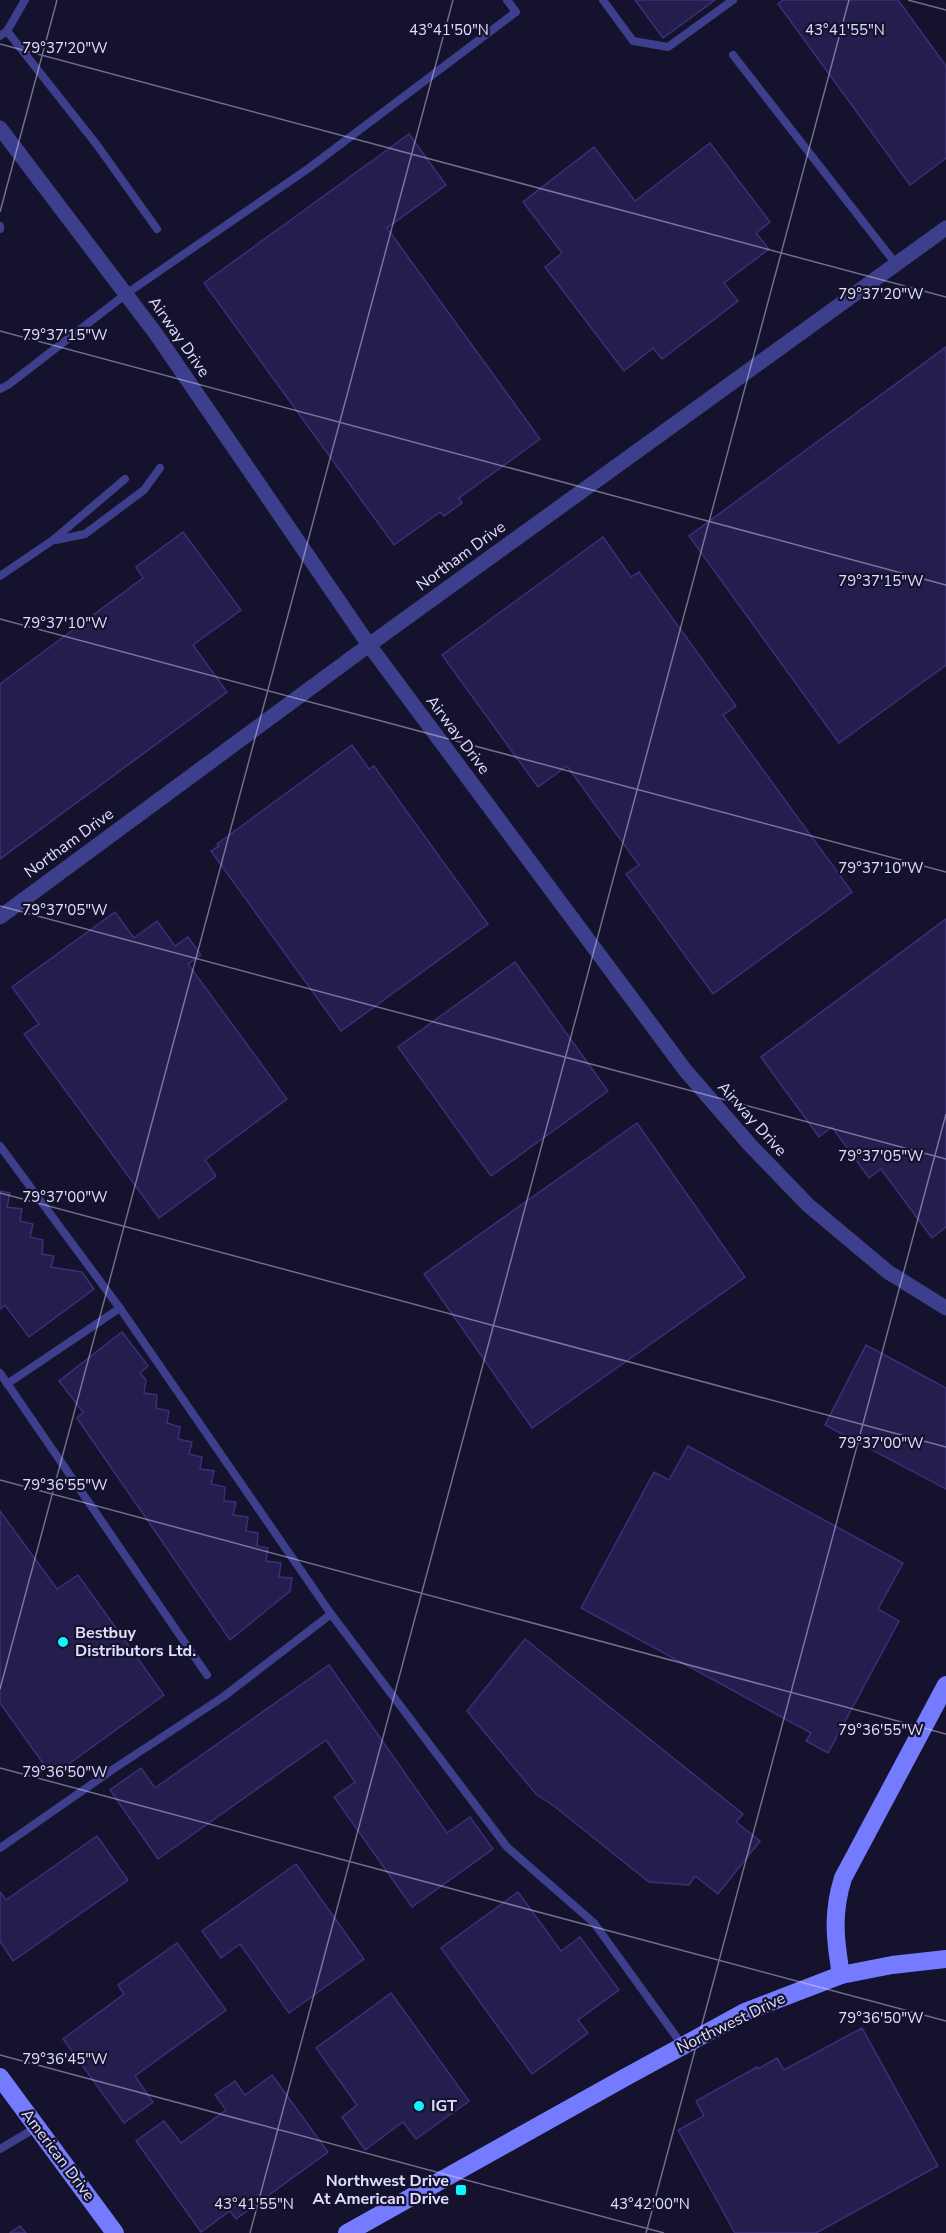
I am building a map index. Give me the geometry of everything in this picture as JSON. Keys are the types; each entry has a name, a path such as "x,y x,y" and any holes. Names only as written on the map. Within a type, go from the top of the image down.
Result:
{"street":[{"name":"Airway Drive","path":"0,128 126,294 369,645 692,1078 750,1145 808,1205 888,1272 946,1308"},
{"name":"Northam Drive","path":"0,917 369,645 946,228"},
{"path":"841,1975 834,1924 837,1898 843,1878 946,1685"},
{"name":"Northwest Drive","path":"347,2233 745,2012 841,1975 892,1965 946,1959"},
{"name":"American Drive","path":"0,2078 115,2233"}],"lane":[{"path":"25,0 3,34 97,145 157,229"},
{"path":"0,389 126,294 309,168 516,12 507,0"},
{"path":"603,0 633,41 668,47 733,0"},
{"path":"733,55 896,264"},
{"path":"54,540 86,534 144,490 160,468"},
{"path":"0,576 54,540 125,478"},
{"path":"0,1146 120,1308 331,1614 507,1847 594,1923 683,2046"},
{"path":"7,1384 120,1308"},
{"path":"0,1373 207,1675"},
{"path":"0,1848 223,1697 331,1614"},
{"path":"0,2150 37,2127"}],"building":[{"path":"635,0 715,0 663,38"},
{"path":"783,0 898,0 946,66 946,158 910,185 778,4"},
{"path":"409,134 446,185 387,228 540,439 459,498 462,503 444,516 440,512 394,545 204,283"},
{"path":"710,143 770,222 756,233 769,249 724,283 738,301 662,359 653,348 624,371 545,267 562,253 523,202 594,147 635,201"},
{"path":"946,347 946,665 839,743 689,536"},
{"path":"183,532 241,610 193,645 227,692 0,859 0,684 143,578 136,567"},
{"path":"603,537 631,577 639,572 736,706 723,715 852,892 713,994 626,874 639,865 567,766 538,787 442,655"},
{"path":"352,745 369,769 374,766 488,924 341,1031 211,851 219,846 217,844"},
{"path":"115,912 134,938 157,921 175,946 188,937 201,955 188,964 287,1099 205,1160 216,1176 159,1218 24,1034 39,1024 12,987"},
{"path":"946,919 946,1227 932,1238 881,1169 869,1178 832,1127 819,1137 761,1057"},
{"path":"515,962 608,1091 491,1176 398,1047"},
{"path":"637,1123 745,1277 532,1428 424,1274"},
{"path":"0,1191 10,1193 7,1207 22,1209 20,1221 33,1224 30,1237 43,1240 42,1254 54,1256 51,1267 82,1272 94,1289 29,1337 5,1305 0,1309"},
{"path":"122,1332 148,1366 140,1373 146,1380 144,1393 157,1395 156,1408 169,1411 167,1423 180,1427 178,1439 192,1442 189,1454 202,1457 200,1469 214,1471 211,1484 225,1487 224,1501 236,1502 233,1515 248,1517 246,1531 258,1533 257,1546 268,1548 266,1561 281,1563 279,1577 292,1578 290,1591 230,1640 77,1418 83,1412 59,1381"},
{"path":"866,1345 946,1388 946,1489 825,1425"},
{"path":"688,1446 903,1563 878,1609 899,1621 828,1753 806,1741 811,1733 581,1608 654,1472 669,1480"},
{"name":"Bestbuy Distributors Ltd.","path":"0,1511 57,1589 78,1575 164,1695 52,1776 0,1703"},
{"path":"525,1639 743,1814 736,1822 760,1841 718,1894 695,1876 689,1885 649,1882 536,1794 467,1711"},
{"path":"329,1665 447,1833 470,1817 493,1849 412,1907 334,1797 355,1782 326,1740 158,1859 110,1790 141,1768 155,1788"},
{"path":"97,1836 128,1880 13,1961 0,1941 0,1892 6,1900"},
{"path":"296,1864 364,1959 289,2013 240,1944 221,1958 202,1931"},
{"path":"518,1892 561,1951 580,1937 619,1990 578,2020 588,2033 532,2074 441,1948"},
{"path":"177,1943 226,2010 135,2076 153,2102 124,2123 63,2039 124,1994 118,1985"},
{"path":"391,1993 469,2101 416,2139 403,2122 365,2150 342,2117 357,2105 316,2048"},
{"path":"862,2028 938,2166 816,2233 735,2233 678,2130 704,2116 696,2101 757,2067 758,2069 777,2058 784,2070"},
{"path":"272,2075 328,2152 236,2219 230,2211 201,2232 136,2141 164,2121 181,2143 226,2110 215,2095 235,2081 245,2095"},
{"path":"20,2226 26,2233 10,2233"}],"place":[{"name":"Bestbuy Distributors Ltd.","path":"63,1642"},
{"name":"IGT","path":"419,2106"},
{"name":"Northwest Drive At American Drive","path":"461,2190"}]}
